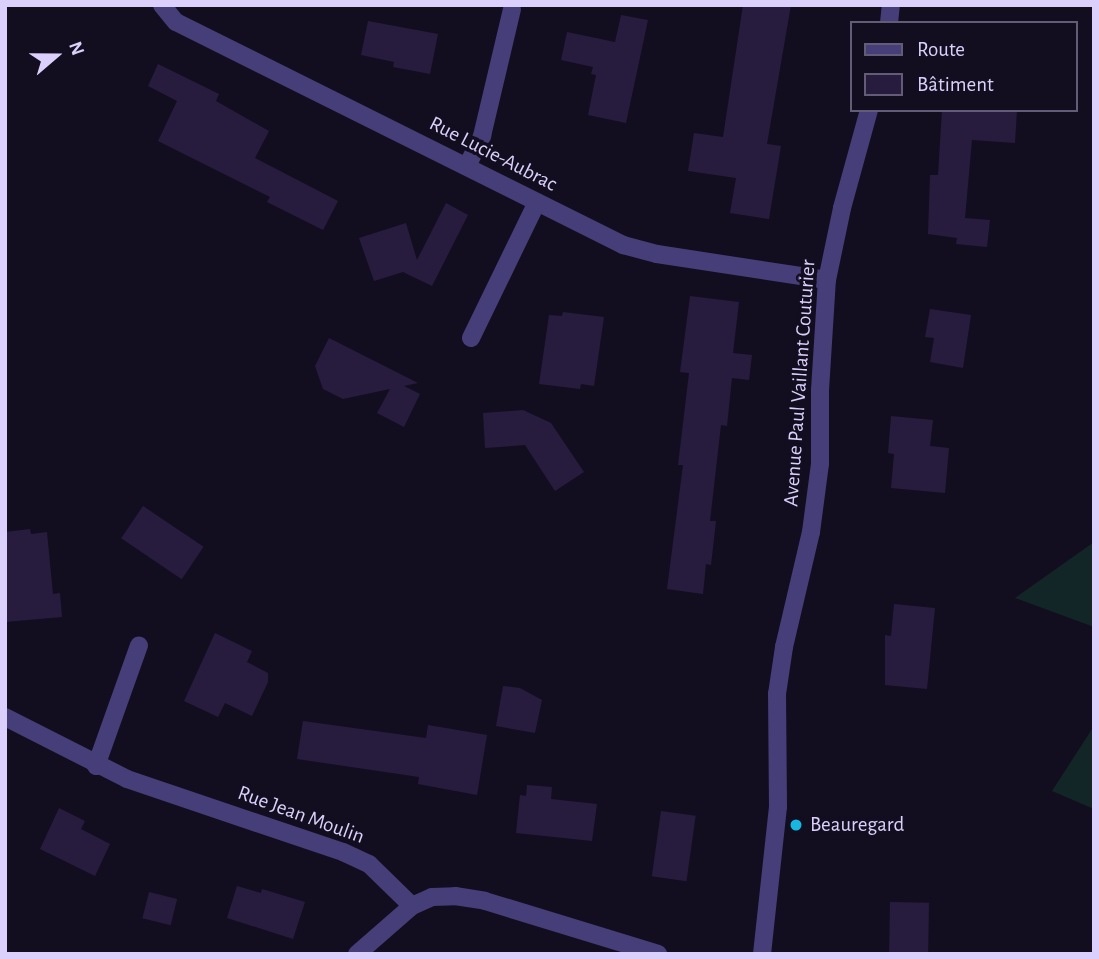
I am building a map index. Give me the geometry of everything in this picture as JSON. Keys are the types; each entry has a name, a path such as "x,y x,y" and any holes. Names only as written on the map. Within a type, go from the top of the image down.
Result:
{"street":[{"name":"Rue Lucie-Aubrac","path":"162,5 176,22 623,244 657,254 827,280"},
{"path":"467,166 482,136 512,9"},
{"name":"Avenue Paul Vaillant Couturier","path":"762,954 778,807 777,694 787,634 811,532 820,464 820,390 827,280 842,208 868,112"},
{"path":"471,338 537,202"},
{"path":"96,766 139,645"},
{"name":"Rue Jean Moulin","path":"5,717 96,766 127,779 343,852 369,864 412,906"},
{"path":"357,954 412,906 432,897 455,896 485,901 658,954"}],"green space":[{"path":"1094,542 1094,627 1015,598"},
{"path":"1094,726 1094,809 1052,791"}],"building":[{"path":"743,5 791,5 767,144 781,146 769,219 730,213 736,178 688,171 694,133 723,137"},
{"path":"621,15 648,20 626,123 588,115 596,75 591,74 593,67 561,60 567,32 615,42"},
{"path":"368,21 438,34 430,74 393,67 394,62 361,55"},
{"path":"158,64 219,94 216,101 269,131 255,158 338,201 323,230 267,202 270,197 158,141 177,101 148,86"},
{"path":"942,112 1017,112 1015,143 972,140 965,218 990,220 987,247 956,244 957,238 928,234 930,175 938,175"},
{"path":"446,203 468,215 432,286 403,272 374,281 359,238 406,223 417,260"},
{"path":"690,296 739,302 733,353 752,355 749,380 732,378 727,426 721,425 710,521 716,521 711,565 706,564 703,594 667,589 683,465 678,465 689,373 680,372"},
{"path":"930,309 971,315 963,368 930,362 934,338 925,337"},
{"path":"563,312 604,317 594,386 581,384 580,389 539,384 549,315 562,316"},
{"path":"329,338 418,383 404,386 420,394 404,427 377,413 390,389 343,399 323,389 315,366"},
{"path":"523,410 551,423 584,472 555,491 525,445 485,448 483,413"},
{"path":"891,416 933,420 930,446 949,448 945,493 891,488 894,454 888,453"},
{"path":"143,506 204,547 182,579 121,538"},
{"path":"30,529 31,534 47,532 53,594 60,593 62,617 5,622 5,532"},
{"path":"894,604 935,608 927,689 885,685 885,635 891,636"},
{"path":"215,633 252,651 247,662 268,673 268,682 252,716 225,703 218,717 184,701"},
{"path":"503,686 520,688 542,700 535,733 496,726"},
{"path":"303,721 426,738 428,725 487,735 477,795 418,784 419,777 297,759"},
{"path":"527,785 552,787 551,799 597,804 592,841 516,833 520,795 526,796"},
{"path":"59,808 85,821 81,829 110,844 95,876 40,849"},
{"path":"661,811 696,816 686,881 652,876"},
{"path":"237,886 261,893 262,889 305,902 293,939 227,918"},
{"path":"149,892 177,899 171,925 142,918"},
{"path":"890,902 929,903 928,954 889,954"}],"place":[{"name":"Beauregard","path":"796,825"}]}
